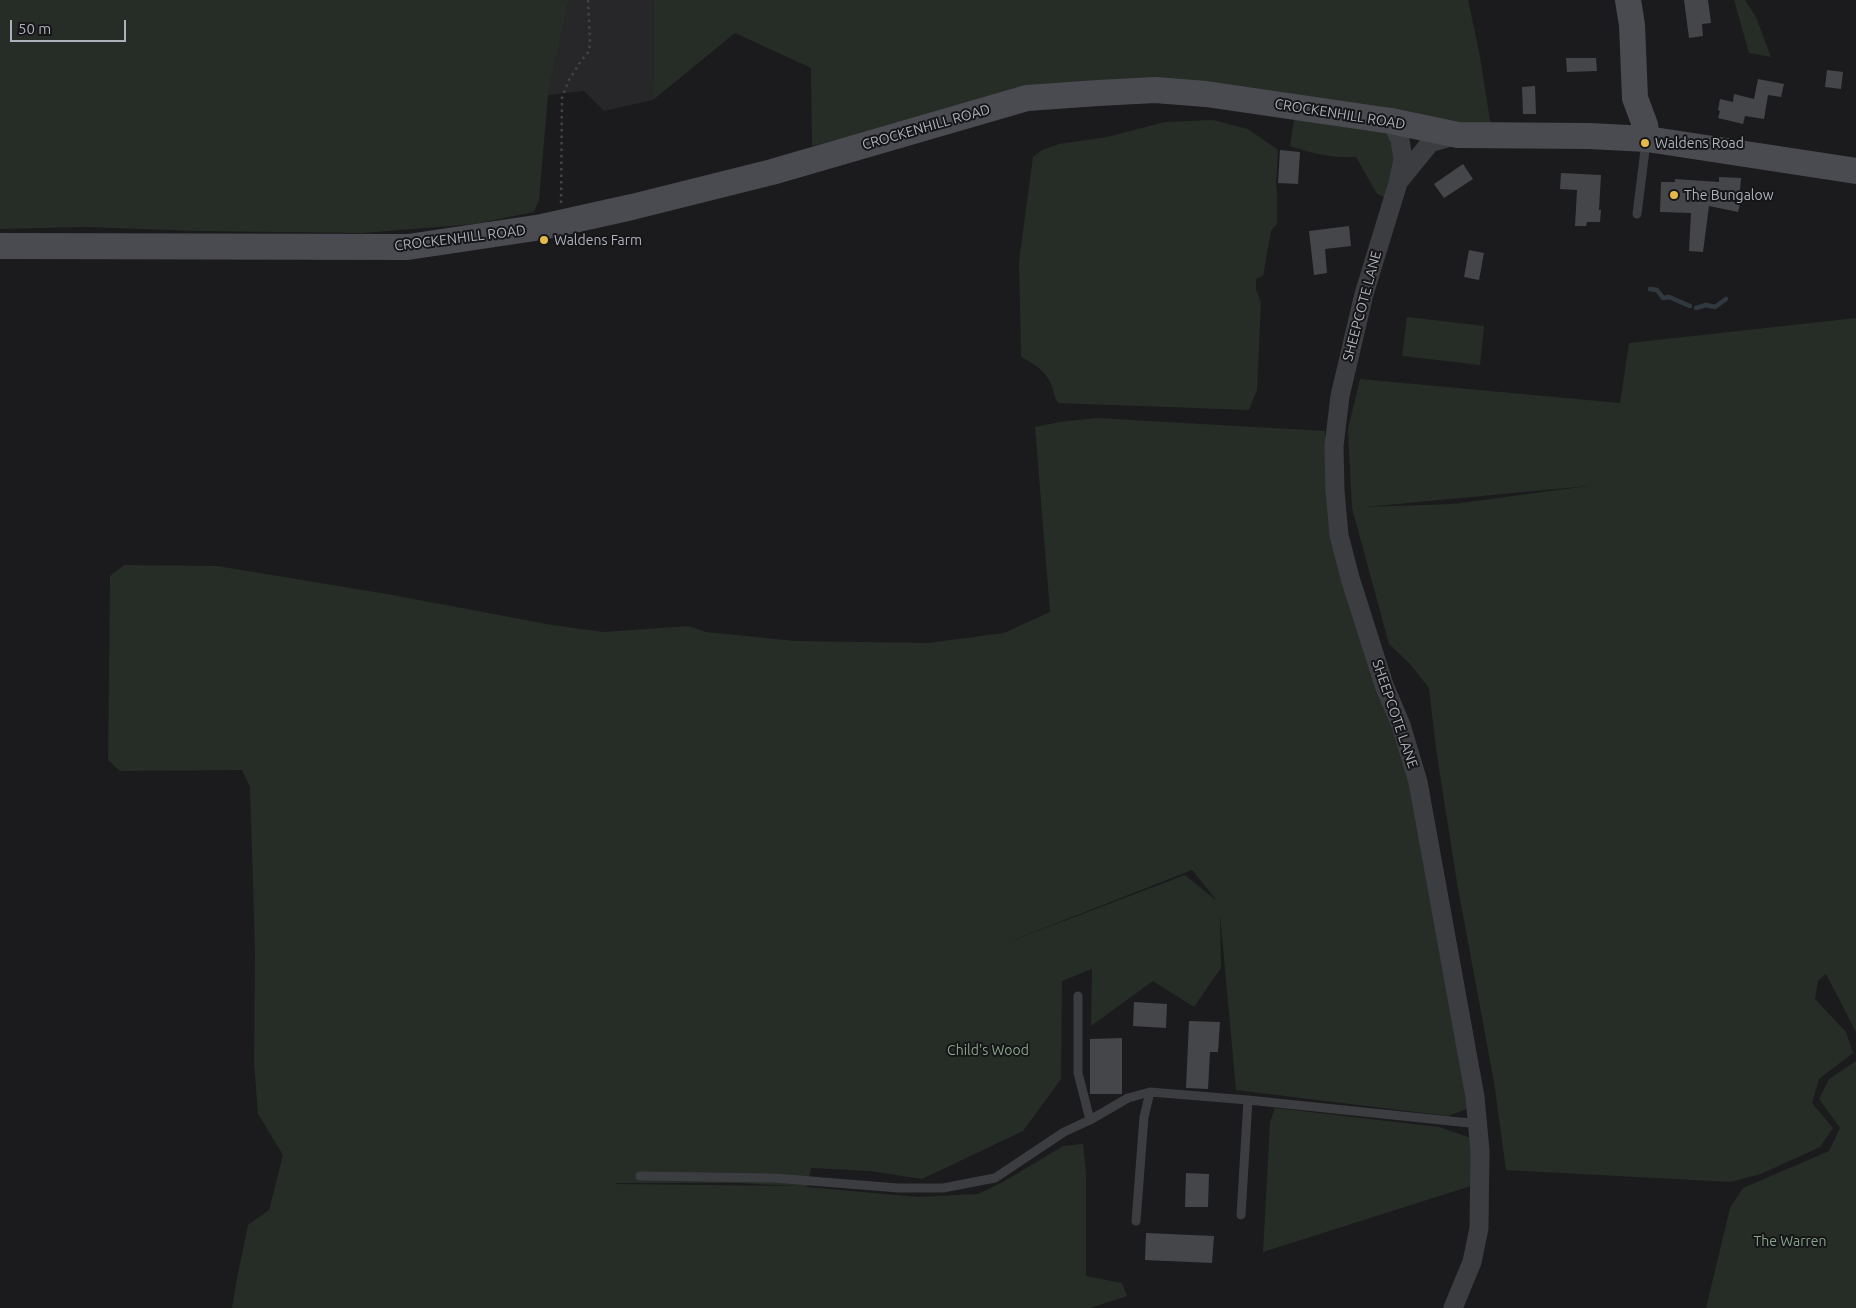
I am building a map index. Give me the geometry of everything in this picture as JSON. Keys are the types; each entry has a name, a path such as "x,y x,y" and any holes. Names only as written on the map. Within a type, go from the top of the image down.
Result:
{"main road":[{"path":"1628,0 1633,42 1635,98 1645,125 1646,139"},
{"name":"CROCKENHILL ROAD","path":"0,246 408,247 542,227 772,172 1027,98 1155,90 1206,94 1391,121 1458,135 1589,136 1646,139 1856,171"},
{"path":"1614,138 1626,120 1635,98"}],"street":[{"name":"SHEEPCOTE LANE","path":"1391,121 1400,140 1403,159 1398,183 1364,294 1340,396 1334,446 1338,535 1384,685 1402,726 1418,782 1479,1124 1479,1228 1472,1262 1454,1308"},
{"name":"SHEEPCOTE LANE","path":"1398,183 1430,143 1458,135"}],"lane":[{"path":"1637,214 1646,139"},
{"path":"1078,996 1078,1073 1090,1120"},
{"path":"640,1176 774,1178 898,1188 943,1188 995,1178 1064,1132 1090,1120 1128,1098 1150,1092 1248,1100 1479,1124"},
{"path":"1136,1221 1144,1118 1150,1092"},
{"path":"1241,1215 1248,1100"}],"path":[{"path":"562,222 560,192 562,98 570,80 589,51 588,0"}],"shaded area":[{"path":"569,0 654,0 653,100 604,111 584,91 548,95"}],"green space":[{"path":"0,0 569,0 548,95 539,200 534,212 475,224 363,233 197,231 86,227 0,229"},
{"path":"654,0 1468,0 1479,51 1492,132 1155,83 944,112 812,146 811,68 735,33 653,100"},
{"path":"1734,0 1745,0 1756,17 1771,57 1749,53"},
{"path":"1295,113 1387,125 1396,141 1387,198 1377,194 1356,157 1323,155 1290,146"},
{"path":"1213,120 1248,129 1278,150 1276,185 1277,224 1271,231 1263,276 1256,279 1256,289 1261,303 1257,390 1249,410 1058,403 1051,384 1042,371 1021,357 1019,261 1033,157 1042,150 1059,144 1107,137 1165,122"},
{"path":"1407,317 1484,326 1480,365 1402,356"},
{"path":"1856,318 1856,1032 1826,974 1818,981 1815,999 1846,1032 1853,1053 1819,1079 1812,1103 1833,1128 1820,1147 1761,1174 1730,1182 1506,1170 1494,1082 1457,883 1436,749 1429,688 1409,663 1389,644 1352,508 1348,429 1360,379 1620,403 1629,343","holes":["1588,486 1453,504 1365,507"]},
{"name":"Child's Wood","path":"1097,418 1325,431 1334,550 1406,758 1470,1108 1448,1116 1236,1090 1220,914 1221,968 1194,1007 1153,981 1091,1026 1092,969 1062,981 1061,1079 1023,1131 922,1179 870,1171 811,1168 807,1187 918,1197 978,1194 1003,1182 1063,1146 1083,1144 1086,1173 1086,1276 1122,1283 1127,1296 1090,1308 232,1308 248,1225 269,1210 283,1155 258,1114 254,1062 255,952 250,787 242,770 120,771 108,760 110,576 124,565 217,566 387,594 552,625 603,632 689,626 706,632 795,641 928,643 1004,633 1050,612 1035,427","holes":["1192,870 1217,901 1185,875 1006,943","617,1183 736,1183 798,1186 616,1184"]},
{"name":"The Warren","path":"1856,1061 1856,1308 1706,1308 1730,1208 1743,1188 1829,1151 1840,1128 1819,1099 1829,1079"},
{"path":"1275,1108 1439,1127 1474,1139 1474,1185 1263,1252 1270,1122"}],"building":[{"path":"1684,0 1708,0 1711,23 1702,24 1703,36 1689,38"},
{"path":"1566,58 1596,58 1597,71 1567,72"},
{"path":"1827,70 1843,72 1841,89 1825,87"},
{"path":"1758,79 1784,84 1781,97 1768,95 1764,119 1745,116 1743,124 1718,118 1720,99 1733,102 1734,94 1754,99"},
{"path":"1535,86 1536,114 1523,114 1522,87"},
{"path":"1280,150 1300,152 1298,184 1278,183"},
{"path":"1463,164 1473,179 1444,198 1434,184"},
{"path":"1561,173 1601,175 1600,222 1587,222 1586,226 1575,226 1577,190 1560,189"},
{"path":"1719,177 1741,178 1740,191 1743,192 1738,212 1709,206 1703,252 1689,251 1691,213 1660,212 1661,182 1675,182 1675,179 1719,182"},
{"path":"1349,226 1351,246 1325,249 1327,273 1314,275 1309,231"},
{"path":"1469,250 1484,253 1479,280 1464,277"},
{"path":"1134,1002 1167,1004 1166,1028 1133,1026"},
{"path":"1189,1021 1220,1022 1218,1052 1210,1052 1208,1089 1186,1088"},
{"path":"1122,1038 1122,1094 1090,1094 1090,1039"},
{"path":"1186,1173 1209,1174 1208,1207 1185,1207"},
{"path":"1146,1233 1214,1236 1212,1263 1145,1260"}],"waterway":[{"path":"1650,289 1657,290 1663,298 1669,297 1690,306"},
{"path":"1696,308 1706,305 1715,307 1726,299"}],"place":[{"name":"Waldens Road","path":"1645,143"},
{"name":"The Bungalow","path":"1674,195"},
{"name":"Waldens Farm","path":"544,240"}]}
